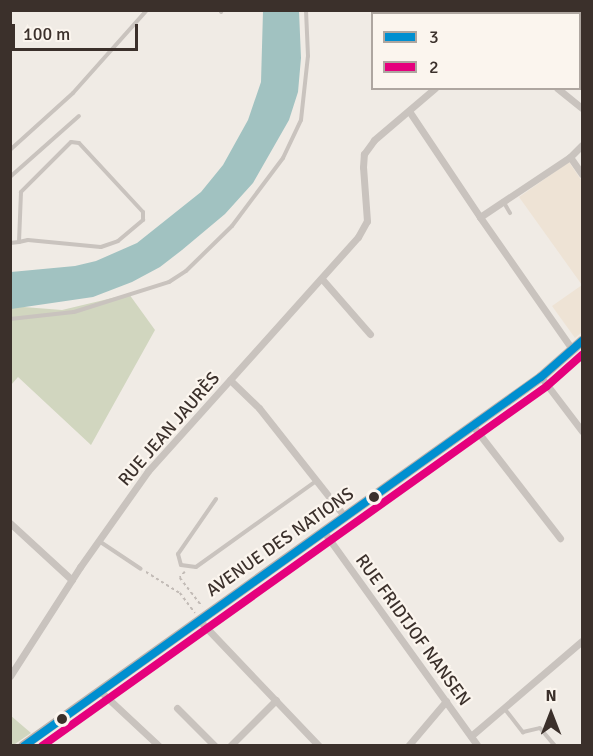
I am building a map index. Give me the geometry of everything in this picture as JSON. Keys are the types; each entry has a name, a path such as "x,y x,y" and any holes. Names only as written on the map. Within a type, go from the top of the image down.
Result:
{"main road":[{"name":"AVENUE DES NATIONS","path":"23,746 541,377 582,341"}],"street":[{"name":"RUE JEAN JAURÈS","path":"10,676 13,666 148,471 351,247 367,221 364,154 374,140 433,90"},
{"path":"560,90 582,108"},
{"path":"408,111 572,349"},
{"path":"480,217 570,157 582,145"},
{"path":"570,157 582,174"},
{"path":"322,279 370,334"},
{"path":"541,377 582,431"},
{"path":"230,380 259,408 345,517"},
{"path":"473,426 560,538"},
{"path":"10,523 72,580"},
{"name":"RUE FRIDTJOF NANSEN","path":"324,532 478,746"},
{"path":"204,617 319,746"},
{"path":"471,736 582,641"},
{"path":"100,691 159,746"},
{"path":"230,746 276,700"},
{"path":"408,746 446,701"},
{"path":"177,708 215,746"}],"lane":[{"path":"10,150 73,93 147,10"},
{"path":"10,319 74,312 169,282 186,271 232,226 283,158 301,120 308,56 306,10"},
{"path":"10,177 79,116"},
{"path":"10,243 101,247 118,241 143,220 143,212 79,143 71,142 21,192 19,242"},
{"path":"503,201 510,213"},
{"path":"216,499 178,554 181,565 188,568 196,567 316,480"},
{"path":"99,541 141,569"},
{"path":"504,708 523,732 540,728 555,746"}],"path":[{"path":"188,568 180,578 204,617"},
{"path":"141,569 180,593 204,617"}],"green space":[{"path":"129,294 155,330 91,445 18,377 11,385 11,306 62,310"},
{"path":"10,715 31,733 12,746 10,745"}],"shaded area":[{"path":"569,162 582,181 582,285 519,197"},
{"path":"582,285 582,332 575,338 552,306"}],"water":[{"path":"263,11 299,11 301,58 298,92 289,120 253,183 225,214 182,250 160,267 132,282 93,297 11,309 11,272 75,266 96,261 137,243 201,192 223,165 248,120 261,82"}],"transit line":[{"name":"3","path":"24,746 541,377 582,341"},
{"name":"2","path":"42,746 547,386 582,355"}]}
